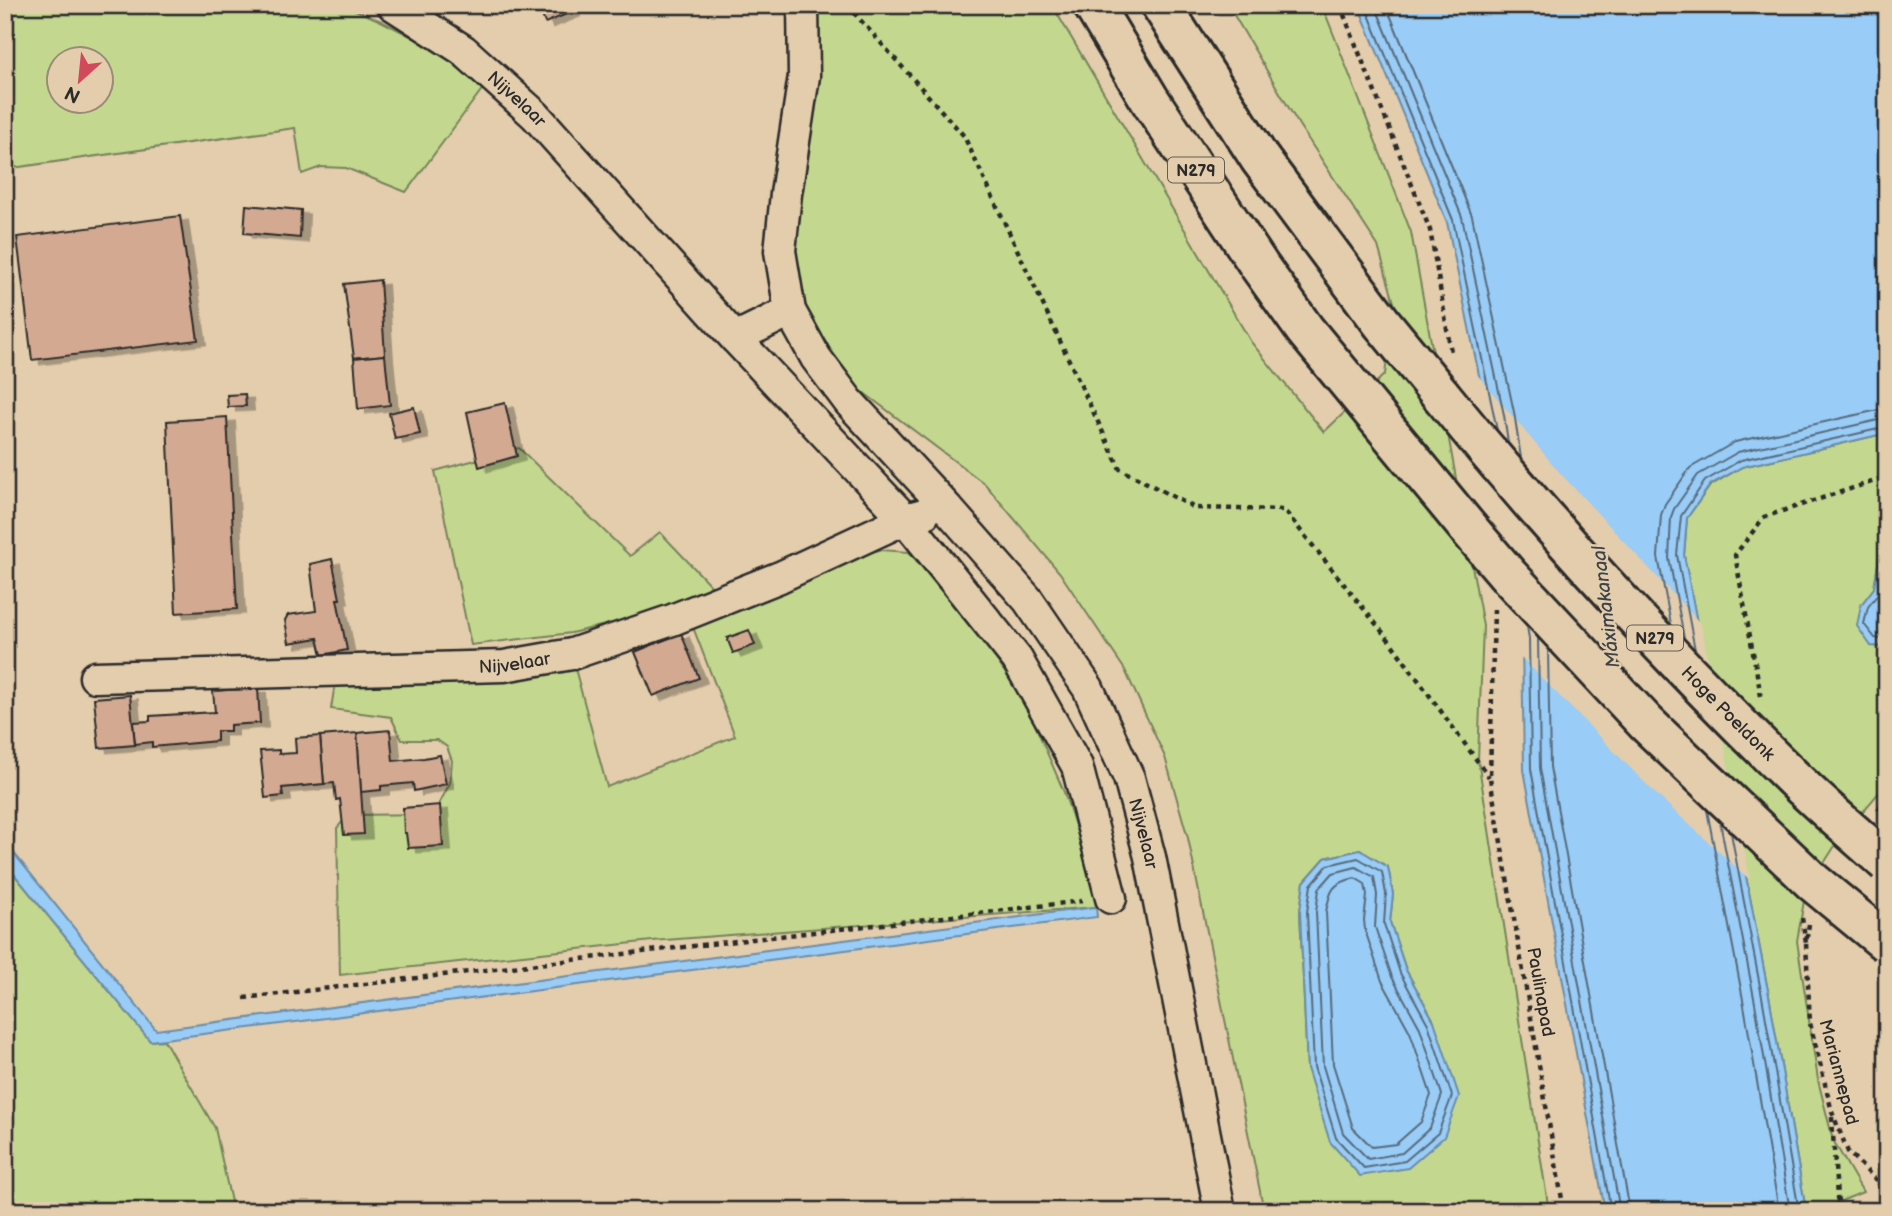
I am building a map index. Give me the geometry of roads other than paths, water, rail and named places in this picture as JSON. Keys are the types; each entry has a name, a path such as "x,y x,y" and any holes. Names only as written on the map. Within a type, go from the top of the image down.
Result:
{"highway":[{"name":"N279","path":"1093,5 1150,100 1260,267 1305,330 1509,576 1646,723 1813,882 1887,943"},
{"name":"Hoge Poeldonk","path":"1161,5 1261,159 1382,323 1495,462 1628,611 1790,775 1887,863"}],"street":[{"name":"Nijvelaar","path":"393,5 463,50 535,115 735,338 905,519 1017,659 1077,766 1111,898"},
{"name":"Nijvelaar","path":"803,5 804,76 780,251 790,311 816,358 849,402 1028,600 1088,688 1129,778 1150,857 1220,1211"},
{"path":"735,338 790,311"},
{"name":"Nijvelaar","path":"95,677 504,666 572,654 672,620 780,577 905,519 948,509"}],"water":[{"name":"Máximakanaal","path":"1358,5 1887,5 1887,433 1742,467 1710,485 1687,518 1684,555 1770,1001 1806,1211 1605,1211 1524,770 1522,639 1488,418 1447,222"},
{"path":"1887,523 1887,647 1871,646 1857,626 1861,605 1874,588"},
{"path":"5,842 156,1030 1096,907 1097,917 150,1041 5,863"},
{"path":"1360,850 1388,867 1393,894 1390,922 1406,970 1434,1021 1459,1096 1444,1137 1408,1168 1360,1176 1330,1142 1307,1068 1300,911 1304,882 1325,858"}]}
